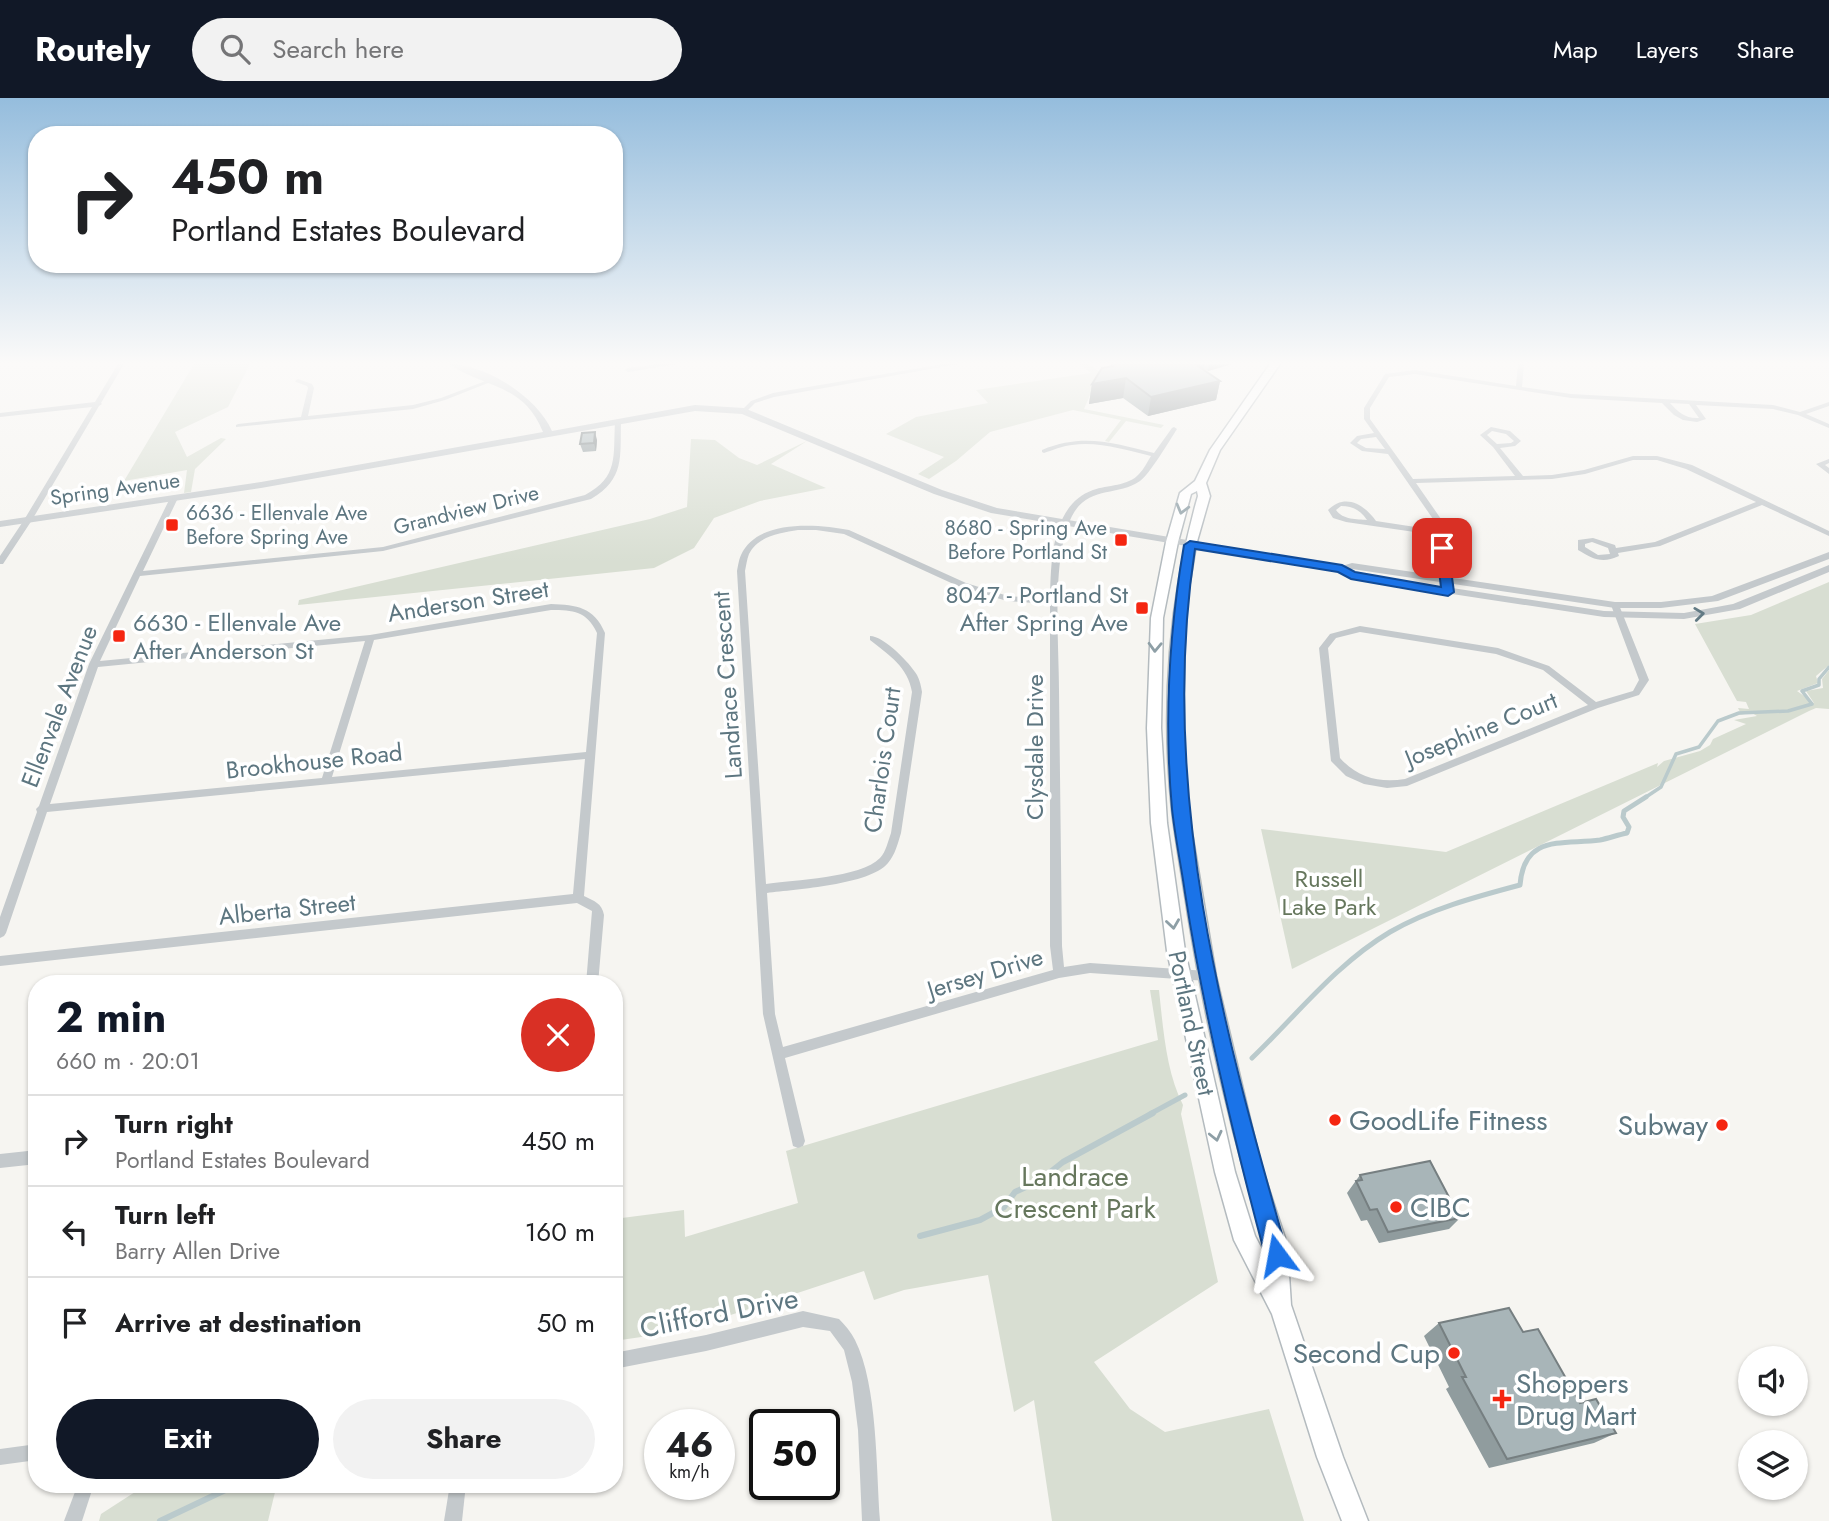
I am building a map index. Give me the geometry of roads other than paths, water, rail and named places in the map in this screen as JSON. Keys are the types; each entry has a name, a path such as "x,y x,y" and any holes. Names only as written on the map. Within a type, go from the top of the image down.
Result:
{"main road":[{"name":"Portland Street","path":"1229,430 1215,450 1200,482 1186,494 1181,543 1176,730 1180,809 1207,976 1251,1165 1276,1244 1282,1310"},
{"name":"Portland Street","path":"1200,482 1204,496 1181,543 1157,618 1154,727 1159,823 1181,974 1224,1172 1241,1229 1282,1310 1330,1457 1355,1521"}],"street":[{"path":"0,562 83,430"},
{"name":"Spring Avenue","path":"0,524 173,500 565,430"},
{"name":"Grandview Drive","path":"137,574 383,549 588,497 603,489 612,479 617,430"},
{"name":"Spring Avenue","path":"791,430 958,500 995,511 1342,569 1351,575 1618,610"},
{"name":"Clysdale Drive","path":"1059,973 1056,946 1054,602 1057,545 1066,524 1085,496 1133,482 1146,472 1173,430"},
{"path":"1376,430 1432,508 1440,534 1447,586"},
{"path":"1379,435 1359,437 1353,443 1364,450 1391,452"},
{"path":"1044,451 1068,441 1085,441 1155,455"},
{"path":"1495,446 1521,478"},
{"path":"1412,481 1563,475 1633,458 1657,458 1689,467 1829,534"},
{"path":"1829,461 1820,464 1829,472"},
{"name":"Ellenvale Avenue","path":"0,933 41,808 94,664 173,500"},
{"path":"1615,551 1657,544 1762,502"},
{"path":"1373,523 1364,509 1355,505 1344,503 1332,508 1333,513 1340,518 1440,534"},
{"name":"Landrace Crescent","path":"799,1141 769,1014 741,571 745,554 766,536 790,528 807,526 846,532 963,585 1007,598 1054,602"},
{"path":"1618,610 1714,599 1829,555"},
{"path":"1618,610 1684,616 1724,610 1762,598 1829,568"},
{"name":"Anderson Street","path":"94,664 370,638 536,608 565,607 585,611 592,616 601,633 578,898"},
{"name":"Josephine Court","path":"1595,706 1546,668 1498,651 1360,629 1333,636 1323,648 1335,759 1347,772 1374,784 1393,785 1407,782 1636,692 1644,680 1618,610"},
{"path":"326,780 370,638"},
{"name":"Charlois Court","path":"762,889 861,874 882,864 889,854 896,833 917,692 912,672 873,638"},
{"name":"Brookhouse Road","path":"41,808 591,755"},
{"path":"578,898 597,908 593,975"},
{"name":"Alberta Street","path":"0,961 578,898"},
{"name":"Jersey Drive","path":"779,1054 1059,973 1090,968 1207,976"},
{"path":"0,1161 28,1158"},
{"name":"Clifford Drive","path":"623,1359 706,1343 803,1318 834,1324 852,1348 856,1365 872,1521"},
{"path":"0,1457 28,1453"},
{"path":"74,1521 83,1493"},
{"path":"453,1521 457,1493"}],"waterway":[{"path":"1646,797 1661,787 1676,754 1699,747 1718,721 1739,713 1788,711 1812,704 1802,691 1819,685 1819,679 1829,667"},
{"path":"1252,1058 1317,991 1370,945 1405,924 1437,910 1520,885 1529,857 1547,845 1600,840 1627,833 1629,827 1623,817 1624,811 1646,797"},
{"path":"1150,1114 1185,1095"},
{"path":"920,1236 980,1220 1004,1207 1015,1192 1039,1181 1063,1162 1153,1113"},
{"path":"160,1521 219,1493"}],"place":[{"name":"6636 - Ellenvale Ave Before Spring Ave","path":"172,525"},
{"name":"8680 - Spring Ave Before Portland St","path":"1121,540"},
{"name":"8047 - Portland St After Spring Ave","path":"1142,608"},
{"name":"6630 - Ellenvale Ave After Anderson St","path":"119,636"},
{"name":"GoodLife Fitness","path":"1335,1120"},
{"name":"Subway","path":"1722,1125"},
{"name":"CIBC","path":"1396,1207"},
{"name":"Second Cup","path":"1454,1353"},
{"name":"Shoppers Drug Mart","path":"1502,1399"}],"park label":[{"name":"Russell Lake Park","path":"1329,892"},
{"name":"Landrace Crescent Park","path":"1075,1192"}]}
